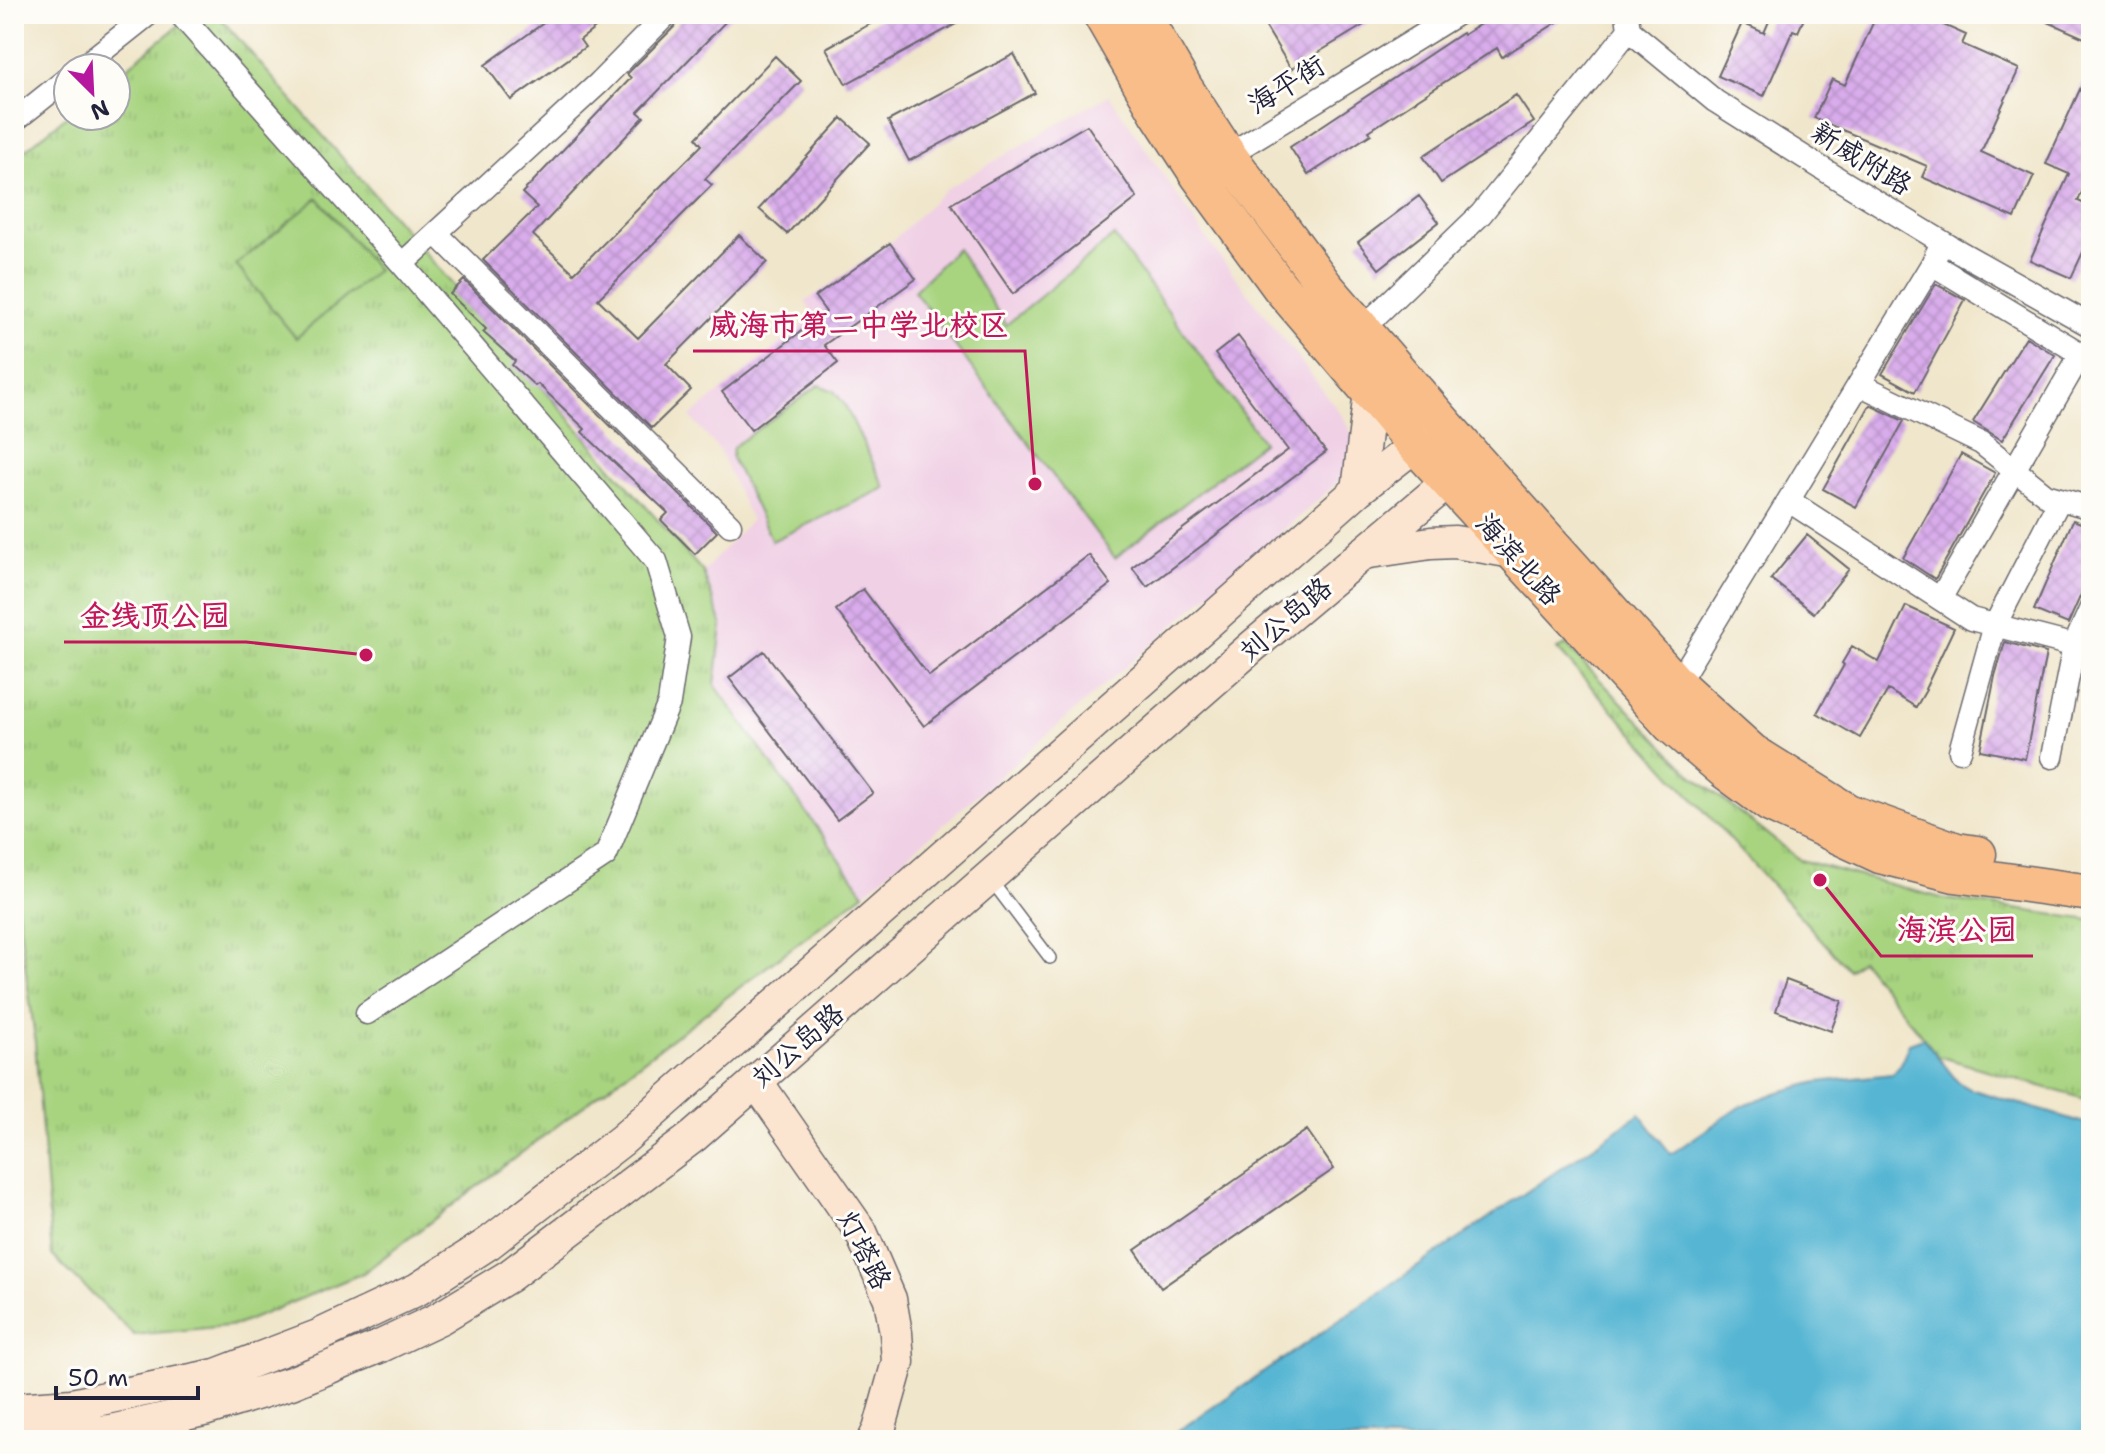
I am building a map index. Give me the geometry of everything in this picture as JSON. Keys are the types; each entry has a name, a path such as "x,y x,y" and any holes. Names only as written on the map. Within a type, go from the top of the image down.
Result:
{"main road":[{"name":"海滨北路","path":"1101,14 1158,113 1255,256 1415,445 1462,470 1677,684 1752,752 1848,812 1957,851 2091,869"},
{"name":"海滨北路","path":"1142,14 1228,155 1325,286 1443,422 1462,470 1513,552 1671,725 1770,804 1880,855 1955,874 2091,893"},
{"path":"1358,490 1370,392"},
{"name":"刘公岛路","path":"14,1409 72,1405 216,1375 318,1336 418,1289 489,1243 633,1130 1358,490 1443,422"},
{"name":"刘公岛路","path":"14,1438 110,1431 204,1410 291,1383 440,1318 509,1276 694,1136 1462,470"},
{"path":"1363,553 1455,542 1513,552"},
{"name":"灯塔路","path":"756,1081 861,1232 890,1299 898,1362 874,1440"}],"street":[{"path":"101,52 149,14"},
{"path":"180,14 402,264 656,561 679,637 669,703 606,855 367,1013"},
{"path":"402,264 599,83 667,14"},
{"name":"海平街","path":"1228,155 1457,14"},
{"path":"1362,329 1481,214 1628,22"},
{"name":"新威附路","path":"1628,22 1715,101 1942,242 2091,326"},
{"path":"14,121 52,91"},
{"path":"436,233 730,525"},
{"path":"1677,684 1932,264 1942,242"},
{"path":"1932,264 2086,357 2015,470 1940,599"},
{"path":"1859,384 1981,443 2046,495 2091,508"},
{"path":"1960,751 1995,625 2060,499"},
{"path":"1789,501 1971,619 2083,648"},
{"path":"2052,757 2091,608"}],"lane":[{"path":"989,878 1050,958"}],"shaded area":[{"path":"1109,95 1210,244 1344,418 1354,439 1346,473 864,893 715,685 722,625 703,572 751,520 719,450 690,417 814,315 805,302 890,243 946,189"}],"green space":[{"path":"193,14 217,14 703,572 722,625 715,685 864,893 363,1273 237,1325 134,1335 52,1255 34,1031 14,882 14,159 52,128 52,132 132,132 132,63"},
{"path":"318,198 377,270 296,338 236,265"},
{"path":"1114,236 1263,442 1115,558 914,291 957,248 1006,325"},
{"path":"819,385 834,391 845,405 885,488 772,541 732,458 733,447"},
{"path":"1566,645 1692,775 1800,860 1945,899 2091,920 2091,1101 1938,1056 1861,960 1849,970 1557,649"}],"water":[{"path":"1923,1038 1958,1082 1970,1089 2091,1125 2091,1440 1165,1440 1640,1114 1671,1154 1741,1106 1779,1092 1818,1082 1892,1074 1901,1064 1909,1043"}],"building":[{"path":"556,14 613,14 580,40 585,47 511,100 485,65"},
{"path":"684,14 733,14 638,112 644,117 533,235 574,273 702,145 696,138 775,56 801,81 705,179 712,185 598,299 638,338 739,235 767,262 666,364 691,390 652,428 483,260 537,207 522,193 631,78 627,74"},
{"path":"888,14 974,14 846,84 826,48"},
{"path":"1258,14 1382,14 1291,69"},
{"path":"1496,14 1570,14 1502,57 1497,48 1369,131 1371,134 1308,175 1290,147 1462,33"},
{"path":"1759,14 1806,14 1798,32 1793,30 1764,96 1718,76 1742,23 1764,33 1770,19"},
{"path":"1877,14 1919,14 1966,35 1962,44 2019,69 1981,152 2034,176 2015,218 1922,177 1927,166 1814,118 1832,79 1845,85"},
{"path":"2030,14 2091,14 2091,41"},
{"path":"1014,54 1035,93 909,161 888,121"},
{"path":"2091,65 2091,172 2078,201 2091,207 2091,235 2071,278 2030,260 2069,174 2046,164"},
{"path":"1516,95 1534,122 1441,183 1423,156"},
{"path":"842,118 870,143 787,234 759,209"},
{"path":"1087,125 1137,198 1013,294 951,204"},
{"path":"1419,196 1439,222 1379,269 1358,242"},
{"path":"890,243 916,279 824,345 838,363 751,430 722,392 826,312 815,297"},
{"path":"464,280 717,532 695,554 661,520 668,513 582,432 585,429 538,384 535,386 512,365 515,361 483,332 486,329 450,294"},
{"path":"1936,284 1965,300 1915,392 1882,374"},
{"path":"1238,336 1326,452 1147,587 1132,567 1288,450 1215,354"},
{"path":"2026,337 2055,355 2002,440 1973,422"},
{"path":"1870,405 1904,421 1856,507 1823,489"},
{"path":"1961,454 1995,473 1935,579 1903,558"},
{"path":"2073,520 2091,527 2091,572 2068,624 2034,610"},
{"path":"1807,535 1849,569 1814,613 1771,579"},
{"path":"1089,555 1111,584 924,726 836,610 863,589 929,676"},
{"path":"1906,606 1954,628 1916,707 1888,690 1860,738 1817,713 1852,646 1879,662"},
{"path":"2005,642 2046,653 2025,759 1980,750"},
{"path":"764,651 873,793 837,820 729,678"},
{"path":"1786,980 1842,1001 1831,1031 1776,1011"},
{"path":"1307,1130 1334,1169 1161,1288 1135,1250"}],"place":[{"name":"威海市第二中学北校区","path":"1035,484"},
{"name":"金线顶公园","path":"366,655"},
{"name":"海滨公园","path":"1820,880"}]}
